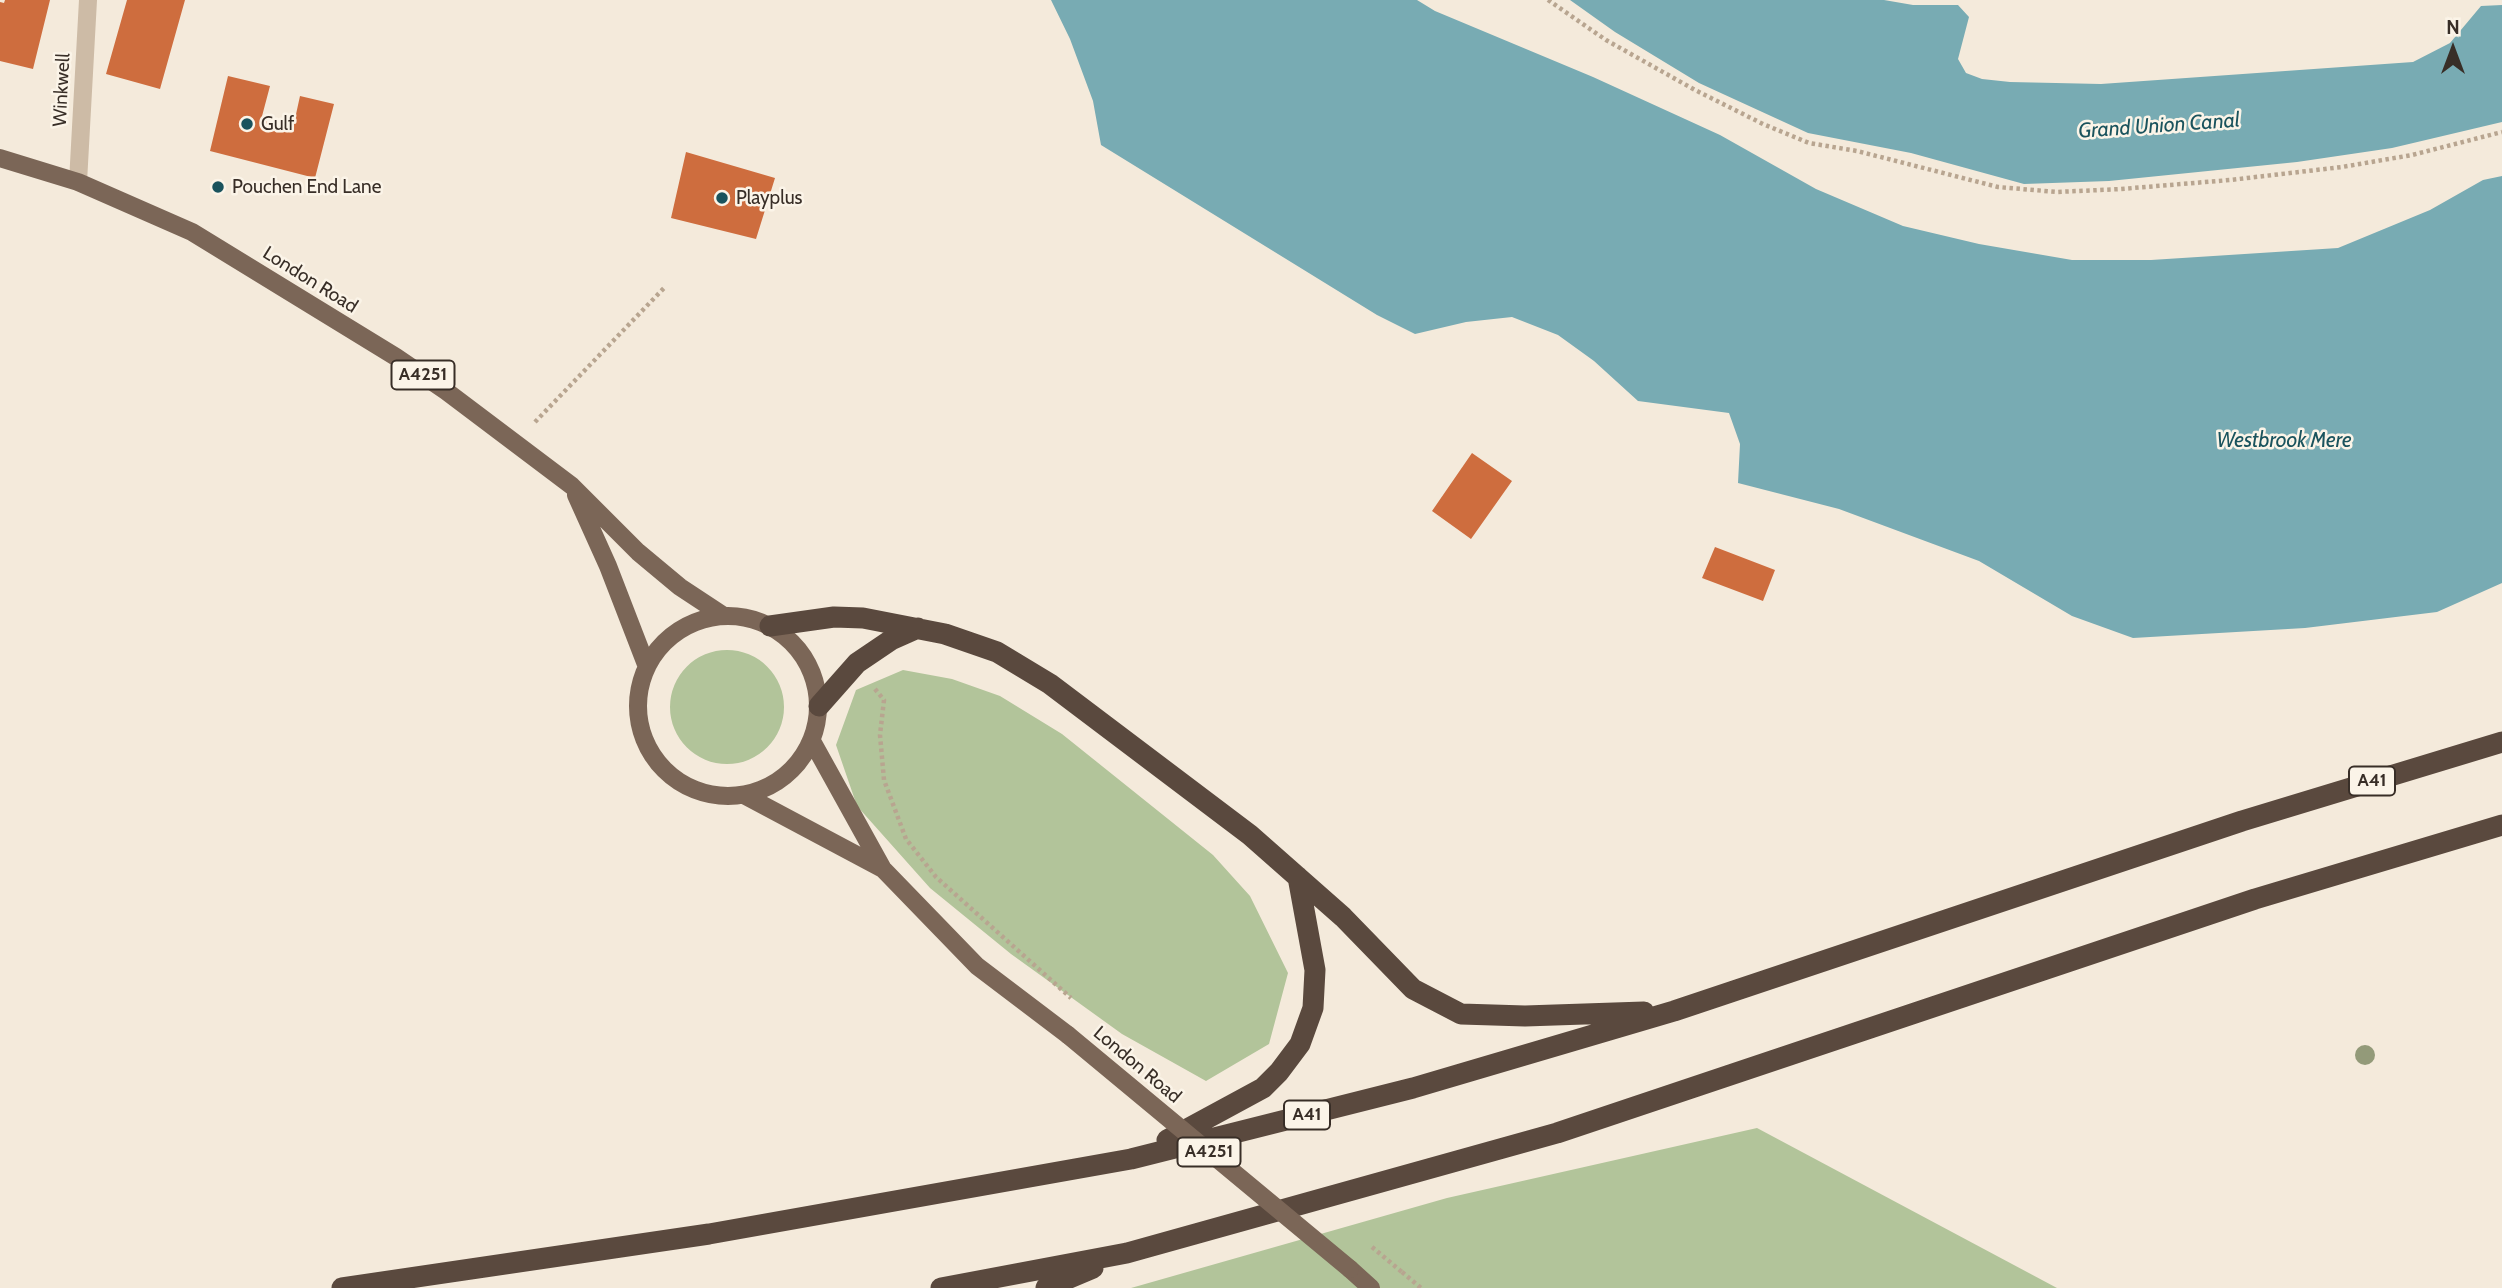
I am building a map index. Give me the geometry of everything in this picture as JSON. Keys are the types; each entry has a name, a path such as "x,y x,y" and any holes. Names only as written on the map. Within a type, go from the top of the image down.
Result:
{"highway":[{"path":"771,626 834,617 863,618 945,634 997,652 1050,684 1250,835 1343,917 1413,989 1461,1014 1525,1016 1674,1011"},
{"path":"819,706 857,663 891,640 918,628"},
{"name":"A41","path":"342,1288 709,1234 1131,1159 1413,1088 1674,1011 2242,821 2502,741"},
{"path":"941,1288 1127,1253 1557,1133 2255,899 2502,825"},
{"path":"1131,1159 1263,1088 1300,1044 1313,1008 1315,970 1298,877"},
{"path":"1046,1288 1127,1253"}],"main road":[{"name":"London Road","path":"0,158 78,182 192,232 396,357 446,391 572,486 638,552 680,587 724,616"},
{"name":"London Road","path":"572,486 608,566 647,667"},
{"path":"724,616 748,618 771,626 790,640 806,659 815,681 819,706 812,741 796,766 772,786 744,795 715,796 688,788 665,771 648,748 639,722 638,694 647,667 660,647 678,631 700,621 724,616"},
{"name":"London Road","path":"812,741 883,869 977,966 1068,1035 1371,1288"},
{"name":"London Road","path":"744,795 883,869"}],"street":[{"name":"Winkwell","path":"78,182 88,0"}],"path":[{"path":"1548,0 1606,40 1695,90 1763,124 1809,143 1857,151 1998,187 2057,192 2230,180 2342,167 2412,155 2502,132"},
{"path":"515,443 665,287"},
{"path":"884,700 880,735 884,780 906,839 936,877 1076,1002"},
{"path":"1402,1272 1421,1288"}],"green space":[{"path":"727,650 749,655 767,667 779,685 784,707 779,729 767,747 749,759 727,764 705,759 687,747 675,729 670,707 675,685 687,667 705,655"},
{"path":"903,670 952,679 1000,696 1062,734 1213,855 1250,896 1288,973 1269,1044 1206,1081 1122,1034 1011,954 930,888 857,806 836,745 856,690"},
{"path":"1757,1128 2057,1288 1131,1288 1447,1198"}],"water":[{"name":"Westbrook Mere","path":"1051,0 1417,0 1435,11 1593,77 1720,135 1816,189 1903,226 1979,244 2072,260 2151,260 2338,248 2430,210 2483,180 2502,176 2502,583 2437,612 2305,628 2133,638 2072,616 1979,561 1839,509 1738,483 1740,444 1729,413 1638,401 1594,361 1558,335 1512,317 1466,322 1415,334 1377,315 1101,145 1093,101 1070,39"},
{"name":"Grand Union Canal","path":"1570,0 1884,0 1913,5 1958,5 1969,17 1958,59 1966,73 1982,79 2010,82 2101,84 2413,62 2450,43 2481,6 2502,5 2502,122 2392,148 2297,162 2109,181 2024,184 1911,153 1808,133 1699,83 1615,32"}],"building":[{"path":"5,0 50,0 33,69 0,61 0,2 4,3"},
{"path":"127,0 185,0 160,89 106,74"},
{"name":"Gulf","path":"228,76 270,86 261,120 293,128 300,96 334,104 315,178 210,151"},
{"name":"Playplus","path":"686,152 775,178 756,239 671,218"},
{"path":"1472,453 1512,481 1471,539 1432,511"},
{"path":"1715,547 1775,570 1763,601 1702,578"}],"place":[{"name":"Gulf","path":"247,124"},
{"name":"Pouchen End Lane","path":"218,187"},
{"name":"Playplus","path":"722,198"}]}
